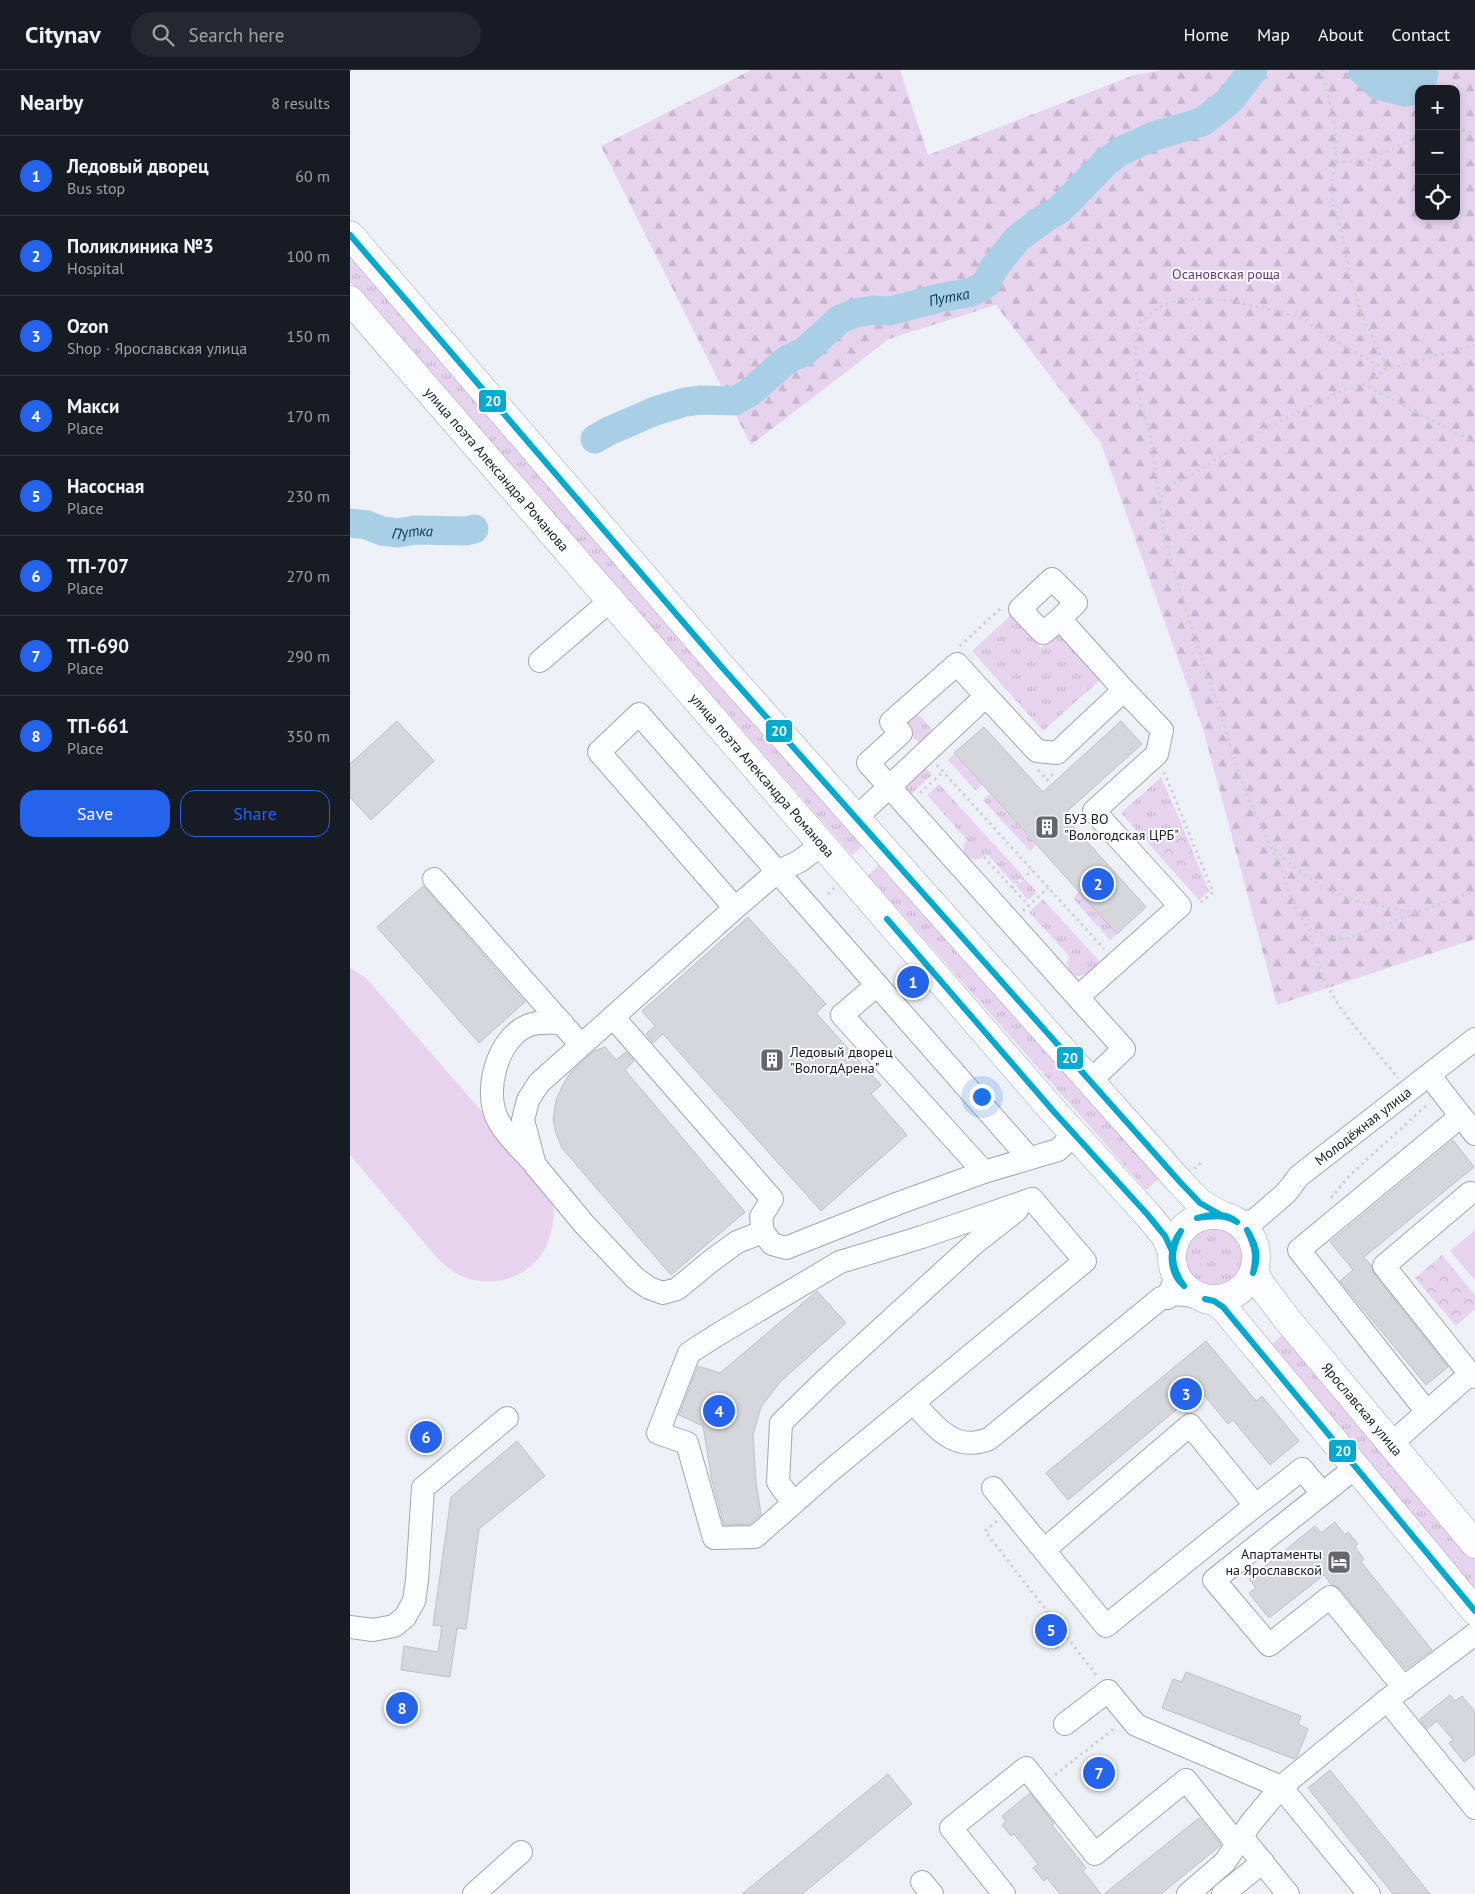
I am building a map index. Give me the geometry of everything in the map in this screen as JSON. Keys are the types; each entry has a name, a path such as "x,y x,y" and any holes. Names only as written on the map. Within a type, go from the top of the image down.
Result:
{"main road":[{"path":"350,235 713,658 1200,1203 1242,1224 1256,1251 1254,1272 1245,1286 1231,1296 1214,1300 1201,1297"},
{"name":"улица поэта Александра Романова","path":"350,300 1074,1134 1147,1214 1165,1236 1173,1260"},
{"path":"1242,1224 1202,1216 1193,1220 1179,1233 1173,1260 1182,1285 1201,1297 1214,1301 1223,1308 1475,1611"},
{"name":"Ярославская улица","path":"1254,1272 1286,1318 1475,1544"}],"street":[{"path":"540,662 611,600"},
{"path":"1060,619 1162,730 1157,754 1094,811 1180,906 1078,997"},
{"path":"1090,1081 1124,1049 868,763 901,733 891,722 957,664 1037,751 1057,753 1124,690"},
{"path":"856,818 986,696"},
{"path":"735,908 600,752 639,714 1028,1158"},
{"path":"535,1165 523,1120 528,1100 539,1083 777,872 800,862 822,844"},
{"path":"434,879 581,1045"},
{"path":"877,986 842,1015 984,1172"},
{"path":"613,1017 772,1199 761,1217 763,1232 772,1244 786,1248 984,1172 1058,1150 1074,1134"},
{"path":"562,1023 539,1023 527,1026 507,1041 500,1052 494,1077 493,1108 498,1122 584,1224 635,1278 649,1288 663,1293 677,1290 711,1261 738,1242 763,1232"},
{"name":"Молодёжная улица","path":"1242,1224 1286,1193 1299,1176 1436,1084 1475,1039"},
{"path":"1436,1084 1475,1134"},
{"path":"1427,1412 1299,1250 1461,1116"},
{"path":"1392,1443 1427,1412 1470,1366 1384,1266 1473,1194"},
{"path":"1032,1198 1085,1261 793,1503 755,1537 714,1538 687,1443 658,1433 689,1353 840,1262 922,1237 1032,1198"},
{"path":"793,1503 778,1482 780,1423 974,1243 1032,1198"},
{"path":"1167,1298 1174,1282 1173,1260"},
{"path":"914,1403 946,1436 957,1441 981,1442 989,1439 1161,1298 1167,1298 1173,1294 1201,1297"},
{"path":"350,1627 373,1630 394,1626 406,1617 414,1601 417,1580 423,1488 507,1418"},
{"path":"1044,1550 1190,1425 1255,1505"},
{"path":"1356,1467 1214,1580 1270,1645 1330,1597 1475,1808"},
{"path":"993,1488 1106,1626 1302,1469 1322,1493"},
{"path":"1188,1894 1226,1862 1250,1824 1281,1787 1395,1694 1475,1634"},
{"path":"1065,1724 1108,1691 1136,1725 1281,1787 1369,1894"},
{"path":"1004,1894 951,1828 1026,1768 1096,1854 1186,1780 1240,1840 1263,1862 1288,1894"},
{"path":"474,1894 521,1852"},
{"path":"1223,1894 1263,1862"}],"path":[{"path":"1322,70 1335,127 1336,162 1332,179 1333,204 1342,234 1352,285 1364,320 1387,369"},
{"path":"1460,130 1475,133"},
{"path":"1336,162 1356,163 1366,161 1415,138"},
{"path":"1387,369 1360,356 1302,318 1229,300 1181,299 1159,307 1141,322 1136,339 1135,353 1139,398 1150,434 1164,534 1193,633 1216,698 1244,789 1272,848 1296,909 1308,928 1322,976 1356,1030 1402,1083"},
{"path":"1160,502 1166,488 1192,475 1263,429 1346,389 1363,384 1387,369 1475,345"},
{"path":"1363,384 1475,443"},
{"path":"957,648 1008,603"},
{"path":"934,762 1117,963"},
{"path":"1033,765 1047,780 1061,767"},
{"path":"1162,767 1212,892 1192,910"},
{"path":"906,806 943,772"},
{"path":"1272,848 1294,868 1316,882 1348,898 1417,914"},
{"path":"984,857 1029,906"},
{"path":"1012,888 1032,870"},
{"path":"1011,922 1048,888"},
{"path":"1308,928 1326,936 1346,939 1475,891"},
{"path":"1193,897 1199,904"},
{"path":"1328,1201 1350,1175 1424,1106 1436,1084"},
{"path":"1011,1511 985,1531 1071,1640 1108,1691"},
{"path":"1041,1786 1129,1717"}],"green space":[{"name":"Осановская роща","path":"751,70 900,70 928,155 1134,75 1162,70 1475,70 1475,939 1277,1005 1204,732 1101,443 996,305 889,339 751,445 601,146"},
{"path":"350,252 867,842 852,855 350,282"},
{"path":"1011,615 1041,648 1057,633 1100,680 1043,731 972,651"},
{"path":"914,715 919,715 932,729 932,735 925,743 918,742 906,729 906,723"},
{"path":"954,754 982,785 976,791 948,760"},
{"path":"922,764 932,775 910,795 907,788 908,780"},
{"path":"1161,777 1183,828 1156,852 1121,813"},
{"path":"939,784 1023,876 1014,884 987,854 977,860 966,857 964,844 967,840 927,795"},
{"path":"990,794 1036,845 1030,851 983,800"},
{"path":"1183,828 1197,862 1179,878 1156,852"},
{"path":"883,862 1161,1177 1146,1190 868,875"},
{"path":"1197,862 1209,891 1199,900 1179,878"},
{"path":"1025,879 1037,892 1028,900 1016,886"},
{"path":"1079,892 1117,934 1110,940 1073,898"},
{"path":"1043,899 1100,962 1088,974 1078,976 1070,972 1067,963 1069,956 1029,912"},
{"path":"350,968 366,978 545,1186 551,1199 553,1210 550,1236 538,1259 518,1275 506,1279 480,1281 463,1277 452,1270 438,1259 350,1155"},
{"path":"1216,1225 1234,1231 1242,1239 1248,1257 1242,1275 1234,1283 1216,1289 1198,1283 1190,1275 1184,1257 1190,1239 1198,1231"},
{"path":"1475,1230 1475,1280 1450,1251"},
{"path":"1442,1255 1475,1295 1475,1309 1456,1326 1415,1278"},
{"path":"1288,1330 1475,1555 1475,1594 1271,1345"}],"water":[{"path":"1349,70 1435,70 1439,72 1436,85 1415,85 1415,105 1405,107 1372,99 1347,76"}],"building":[{"path":"397,721 434,761 371,820 350,797 350,764"},
{"name":"БУЗ ВО \"Вологодская ЦРБ\"","path":"1121,721 1142,744 1063,815 1146,907 1117,934 954,753 984,727 1043,792"},
{"path":"423,886 525,1002 479,1043 377,927"},
{"name":"Ледовый дворец \"ВологдАрена\"","path":"748,917 826,1004 816,1013 881,1085 871,1094 907,1135 821,1211 663,1034 653,1043 646,1034 655,1026 642,1011"},
{"path":"605,1047 616,1060 626,1052 634,1061 625,1070 745,1212 671,1275 562,1148 556,1133 553,1120 556,1100 564,1083 571,1072 594,1051"},
{"path":"1453,1140 1474,1167 1364,1257 1371,1265 1374,1274 1448,1367 1426,1385 1340,1281 1353,1270 1330,1242"},
{"path":"817,1291 846,1323 780,1382 761,1407 753,1435 756,1483 761,1514 750,1524 724,1525 712,1481 703,1426 679,1415 698,1366 720,1373"},
{"path":"1206,1341 1256,1401 1262,1396 1299,1441 1270,1465 1233,1420 1228,1424 1200,1390 1068,1500 1046,1473"},
{"path":"419,1422 435,1423 432,1452 417,1450"},
{"path":"517,1441 545,1476 479,1529 466,1629 457,1628 450,1677 401,1670 404,1646 438,1652 442,1626 433,1625 451,1497"},
{"path":"1335,1522 1345,1535 1348,1532 1358,1544 1355,1547 1364,1559 1361,1562 1432,1650 1406,1669 1340,1589 1331,1584 1324,1575 1269,1618 1249,1593 1256,1588 1249,1579 1315,1526 1321,1533"},
{"path":"1046,1612 1068,1638 1056,1649 1034,1623"},
{"path":"1186,1672 1301,1716 1298,1724 1308,1729 1297,1757 1294,1759 1162,1708 1173,1679 1182,1682"},
{"path":"1450,1695 1455,1701 1462,1696 1475,1712 1475,1754 1464,1762 1449,1743 1453,1740 1437,1721 1427,1729 1420,1719"},
{"path":"396,1696 410,1699 407,1720 393,1718"},
{"path":"1330,1770 1430,1894 1393,1894 1308,1788"},
{"path":"888,1774 912,1804 802,1894 742,1894"},
{"path":"1030,1793 1054,1824 1052,1825 1086,1868 1083,1871 1101,1894 1060,1894 1047,1878 1044,1881 1033,1868 1038,1864 1014,1834 1011,1836 1002,1825 1006,1821 1002,1816"},
{"path":"1199,1818 1221,1845 1161,1894 1104,1894"}],"waterway":[{"name":"Путка","path":"595,439 655,411 685,402 702,400 735,401 749,393 788,359 804,352 840,319 856,313 873,310 890,311 939,298 972,292 986,284 993,269 1018,238 1059,210 1107,161 1121,151 1154,136 1202,122 1229,101 1253,70"},
{"name":"Путка","path":"350,523 367,525 382,531 398,533 415,530 466,531 474,529"}],"transit line":[{"name":"20","path":"350,235 720,665 1180,1182 1200,1203 1221,1215"},
{"name":"20","path":"887,919 1055,1113 1147,1214 1165,1236 1172,1251"},
{"name":"20","path":"1197,1218 1223,1215 1237,1222"},
{"name":"20","path":"1197,1218 1213,1216 1232,1219 1237,1222"},
{"name":"20","path":"1247,1230 1253,1240 1257,1256 1253,1273"},
{"name":"20","path":"1247,1230 1254,1251 1253,1273"},
{"name":"20","path":"1181,1231 1177,1239 1173,1259 1176,1272 1184,1286"},
{"name":"20","path":"1181,1231 1174,1244 1172,1259 1175,1274 1184,1286"},
{"name":"20","path":"1205,1299 1214,1301 1223,1307 1475,1611"}],"place":[{"name":"БУЗ ВО \"Вологодская ЦРБ\"","path":"1047,827"},
{"name":"Поликлиника №3","path":"1098,884"},
{"name":"Ледовый дворец","path":"913,982"},
{"name":"Ледовый дворец \"ВологдАрена\"","path":"772,1060"},
{"name":"Ozon","path":"1186,1394"},
{"name":"Макси","path":"719,1411"},
{"name":"ТП-707","path":"426,1437"},
{"name":"Апартаменты на Ярославской","path":"1339,1562"},
{"name":"Насосная","path":"1051,1630"},
{"name":"ТП-661","path":"402,1708"},
{"name":"ТП-690","path":"1099,1773"}]}
